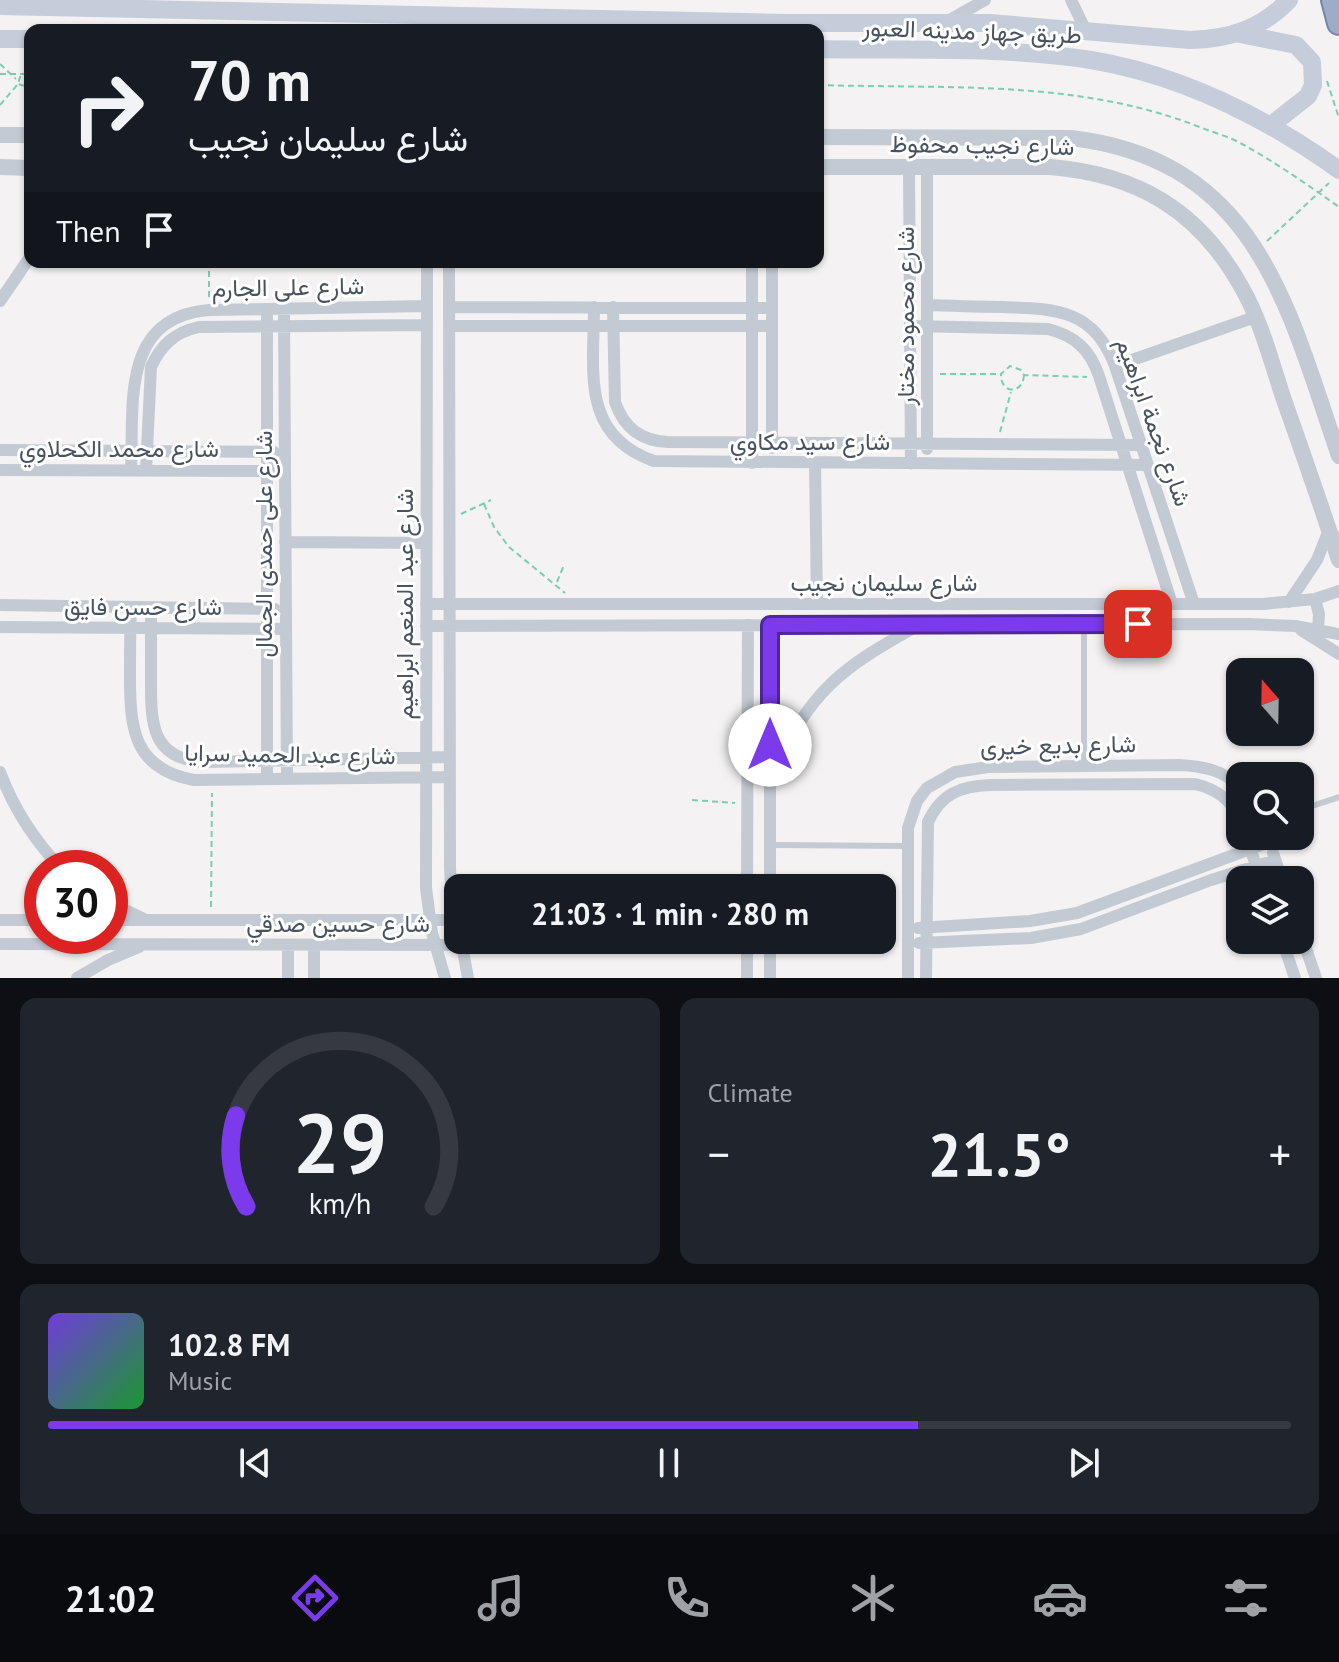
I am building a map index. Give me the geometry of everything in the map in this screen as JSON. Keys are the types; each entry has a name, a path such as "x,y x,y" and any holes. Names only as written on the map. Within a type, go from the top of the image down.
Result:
{"highway":[{"path":"1333,0 1339,23"}],"main road":[{"name":"طريق جهاز مدينه العبور","path":"824,26 990,23 1215,40 1259,25 1289,0"},
{"name":"طريق جهاز مدينه العبور","path":"0,6 299,21 592,24"},
{"path":"1239,34 1296,45 1312,62 1314,74 1308,96 1270,126"},
{"path":"0,39 24,39"},
{"name":"طريق جهاز مدينه العبور","path":"824,49 1024,53 1093,61 1139,71 1194,88 1270,126 1334,176"}],"street":[{"path":"942,24 985,0"},
{"path":"1071,0 1086,31"},
{"path":"0,135 24,135"},
{"name":"شارع نجيب محفوظ","path":"824,137 1060,138 1103,142 1134,150 1191,179 1238,222 1257,250 1288,310 1339,456"},
{"path":"0,167 24,168"},
{"name":"شارع نجيب محفوظ","path":"824,167 1050,167 1088,170 1125,181 1160,198 1201,232 1244,290 1339,560"},
{"name":"شارع محمود مختار","path":"909,167 911,464"},
{"name":"شارع محمود مختار","path":"927,167 927,464"},
{"path":"0,301 24,266"},
{"name":"شارع عبد المنعم ابراهيم","path":"427,268 426,880 430,920 445,978"},
{"name":"شارع عبد المنعم ابراهيم","path":"449,268 450,874"},
{"path":"752,268 752,463"},
{"path":"772,268 772,463"},
{"name":"شارع نجمة ابراهيم","path":"927,305 1037,308 1066,312 1080,319 1102,339 1115,366 1194,604"},
{"name":"شارع على الجارم","path":"170,320 182,314 209,310 427,306"},
{"path":"449,307 772,308"},
{"name":"شارع سيد مكاوي","path":"594,307 595,402 601,419 622,446 654,461 1148,465"},
{"name":"شارع سيد مكاوي","path":"613,307 615,402 619,416 628,427 657,442 1141,445"},
{"name":"شارع على حمدى الجمال","path":"267,309 267,779"},
{"name":"شارع على حمدى الجمال","path":"284,309 287,779"},
{"path":"1115,366 1255,317"},
{"path":"131,470 135,374 139,358 157,330 170,320 177,334 157,354 151,367 146,470"},
{"name":"شارع على الجارم","path":"177,334 199,327 427,325"},
{"path":"449,326 772,326"},
{"name":"شارع نجمة ابراهيم","path":"910,326 1034,328 1062,333 1086,349 1099,376 1172,604"},
{"path":"875,444 875,464"},
{"path":"965,444 966,464"},
{"path":"1020,444 1021,464"},
{"name":"شارع محمد الكحلاوي","path":"0,450 285,452"},
{"path":"815,463 817,604"},
{"name":"شارع محمد الكحلاوي","path":"0,470 285,471"},
{"path":"1289,602 1313,567 1329,530"},
{"path":"285,542 426,543"},
{"name":"شارع سليمان نجيب","path":"426,604 1194,604 1289,602 1315,599 1339,591"},
{"path":"1315,599 1319,614 1318,630"},
{"path":"735,604 742,625 747,874"},
{"name":"شارع حسن فايق","path":"0,605 286,609"},
{"name":"شارع عبد الحميد سرايا","path":"131,607 130,709 135,738 152,762 165,771 179,777 212,780 449,777"},
{"name":"شارع عبد الحميد سرايا","path":"151,607 152,724 166,749 190,762 449,757"},
{"name":"شارع سليمان نجيب","path":"426,626 1247,624 1295,626 1339,634"},
{"path":"770,625 770,874"},
{"path":"770,775 792,732 825,688 868,653 921,625"},
{"path":"1295,626 1339,654"},
{"name":"شارع حسن فايق","path":"0,627 286,629"},
{"name":"شارع بديع خيرى","path":"908,978 907,846 910,815 927,788 948,775 988,767 1198,766 1215,770 1226,777"},
{"path":"0,772 30,832 46,850"},
{"name":"شارع بديع خيرى","path":"926,978 928,822 934,808 945,796 959,788 990,785 1195,784 1226,799"},
{"path":"908,929 1030,921 1077,913 1229,850"},
{"path":"1251,850 1256,866 1275,860"},
{"path":"1272,850 1277,866"},
{"path":"908,944 1031,938 1081,929 1226,876"},
{"path":"128,911 147,920"},
{"path":"0,920 24,920"},
{"name":"شارع حسين صدقي","path":"128,920 444,922"},
{"name":"شارع حسين صدقي","path":"0,944 444,944"},
{"path":"77,978 108,960 145,945"},
{"path":"288,945 288,978"},
{"path":"314,945 314,978"},
{"path":"464,954 468,978"},
{"path":"747,954 747,978"},
{"path":"770,954 770,978"},
{"path":"1287,954 1295,978"},
{"path":"1308,954 1316,978"}],"lane":[{"path":"1084,624 1084,765"},
{"path":"1314,805 1339,797"},
{"path":"770,845 907,846"}],"path":[{"path":"0,64 24,86"},
{"path":"0,74 24,74"},
{"path":"0,105 22,76 24,78"},
{"path":"1323,94 1327,81 1339,118"},
{"path":"824,85 1016,89 1077,95 1129,105 1185,121 1240,143 1339,207"},
{"path":"1257,250 1334,176"},
{"path":"209,268 209,310"},
{"path":"1024,375 1024,383 1019,389 1012,391 1000,382 1004,369 1016,367 1024,375 1099,376"},
{"path":"927,375 1001,374"},
{"path":"996,444 1012,391"},
{"path":"449,520 491,500"},
{"path":"484,504 494,527 509,547 556,583 572,604"},
{"path":"556,583 564,565"},
{"path":"211,920 212,780"},
{"path":"692,800 748,803"}],"route":[{"path":"770,745 770,625 1138,624"}]}
